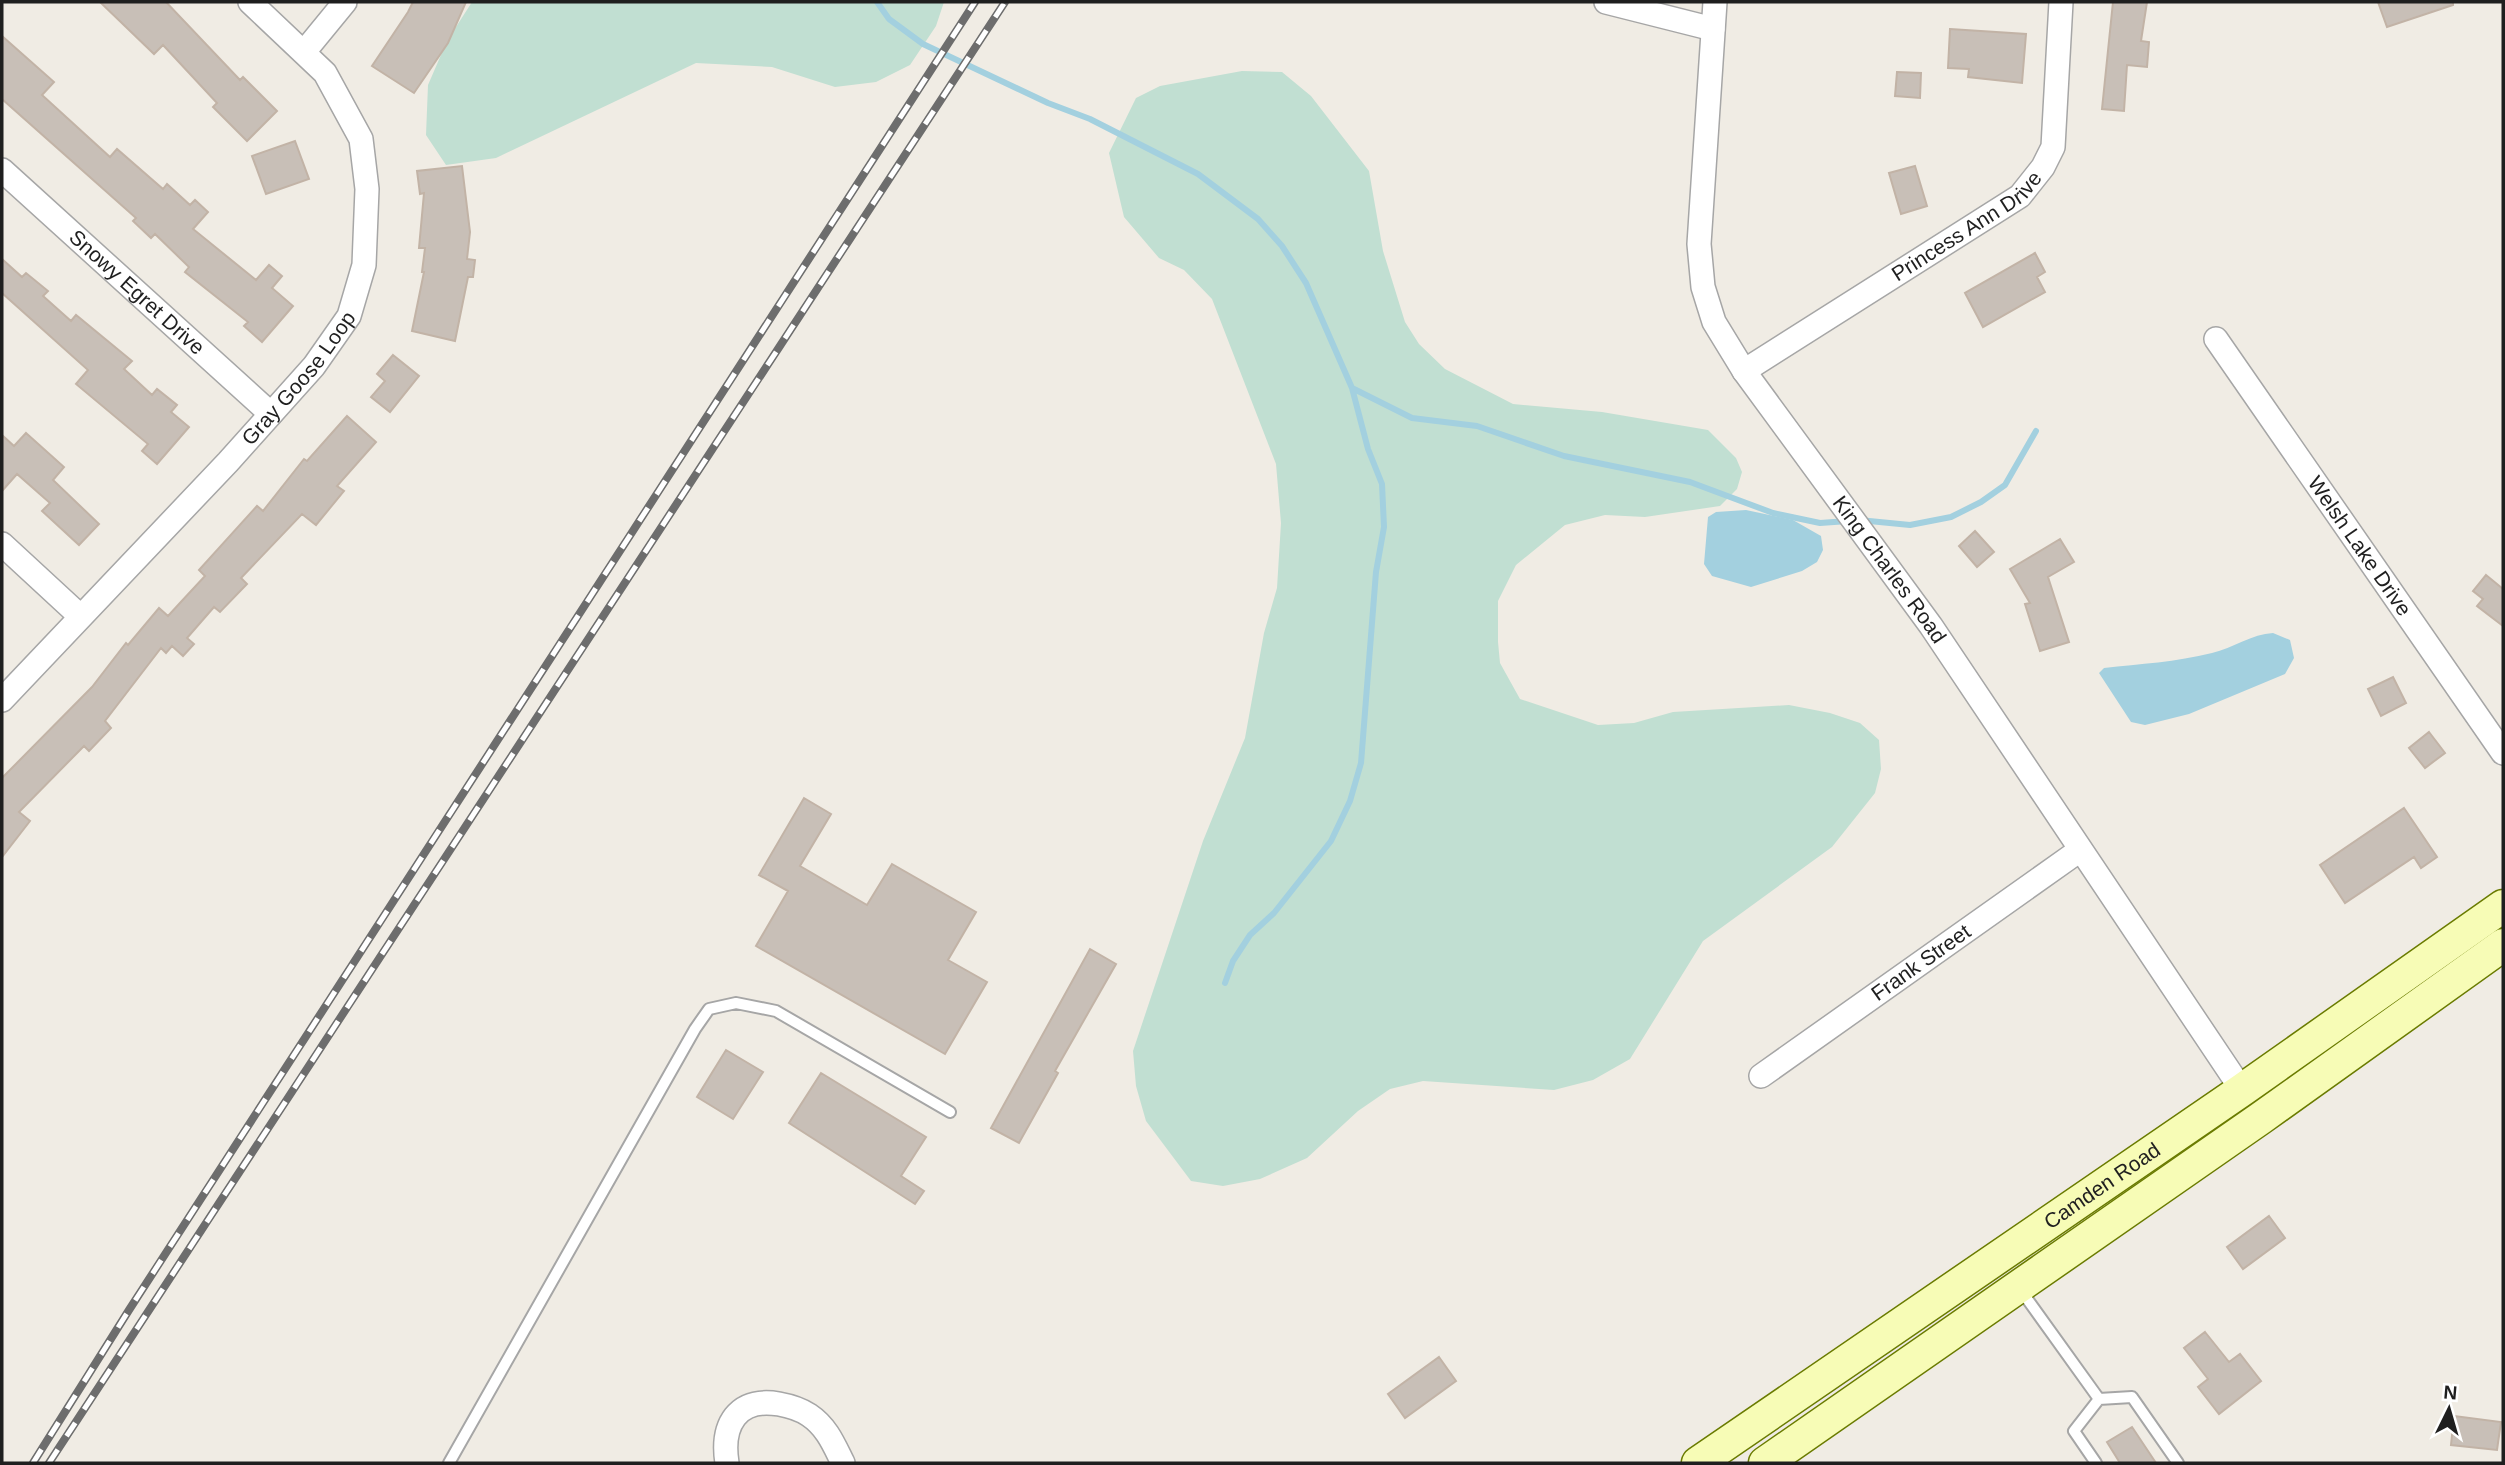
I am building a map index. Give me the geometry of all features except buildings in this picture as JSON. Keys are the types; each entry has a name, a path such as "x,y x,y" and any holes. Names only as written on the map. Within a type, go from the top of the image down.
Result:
{"main road":[{"name":"Camden Road","path":"1698,1463 2242,1090 2503,906"},
{"path":"2289,1098 2286,1090 2292,1083 2447,969 2483,939 2503,912"},
{"name":"Camden Road","path":"1765,1463 2289,1098 2503,945"},
{"path":"2025,1282 2090,1226 2245,1115 2253,1105 2242,1090"}],"street":[{"name":"Gray Goose Loop","path":"2,700 271,414 314,366 349,316 364,265 367,189 361,139 326,73 250,2"},
{"path":"303,52 345,2"},
{"path":"1606,2 1713,29"},
{"name":"King Charles Road","path":"1715,2 1699,244 1703,287 1714,322 1744,371 1931,626 2242,1090"},
{"name":"Princess Ann Drive","path":"1744,371 2020,197 2043,167 2053,147 2061,2"},
{"name":"Snowy Egret Drive","path":"2,170 271,414"},
{"name":"Welsh Lake Drive","path":"2216,339 2503,753"},
{"path":"2,544 80,616"},
{"name":"Frank Street","path":"1761,1076 2080,850"},
{"path":"727,1463 725,1448 732,1420 748,1405 768,1403 794,1407 811,1416 828,1433 843,1463"}],"lane":[{"path":"449,1463 695,1029 709,1009 736,1003 776,1012 950,1112"},
{"path":"2025,1282 2099,1399"},
{"path":"2096,1463 2074,1431 2099,1399 2132,1397 2178,1463"}],"green space":[{"path":"472,2 944,2 936,26 910,65 876,82 835,87 772,67 696,63 496,158 446,165 426,135 428,85 447,41"},
{"path":"1242,71 1282,72 1311,96 1369,171 1383,251 1405,322 1419,344 1445,369 1513,404 1602,412 1708,430 1736,458 1742,472 1737,489 1720,506 1645,517 1605,515 1565,525 1516,565 1498,601 1498,642 1500,663 1520,699 1598,725 1634,723 1673,712 1789,705 1830,713 1860,723 1879,740 1881,769 1875,793 1832,847 1703,941 1630,1059 1593,1080 1554,1090 1423,1081 1390,1089 1358,1111 1307,1158 1260,1179 1223,1186 1191,1181 1146,1121 1136,1086 1133,1051 1203,841 1245,738 1264,633 1277,588 1281,523 1276,464 1212,299 1184,270 1159,258 1124,217 1109,153 1136,98 1160,86"}],"water":[{"path":"1746,510 1793,520 1821,536 1823,550 1817,562 1802,571 1751,587 1712,576 1704,564 1708,517 1716,512"},
{"path":"2273,633 2290,640 2294,658 2285,674 2189,714 2145,725 2131,722 2099,673 2104,668 2171,661 2212,653"}],"waterway":[{"path":"877,2 889,19 923,44 1048,103 1090,119 1198,174 1258,219 1282,246 1306,283 1352,388 1368,449 1382,484 1384,527 1376,572 1361,763 1350,801 1331,841 1274,913 1250,935 1233,961 1225,983"},
{"path":"1352,388 1412,418 1477,426 1564,456 1690,482 1773,513 1820,523 1848,521"},
{"path":"1859,520 1910,525 1951,517 1981,502 2005,485 2036,431"}],"railway":[{"path":"33,1463 129,1310 975,2"},
{"path":"49,1463 1005,2"}]}
